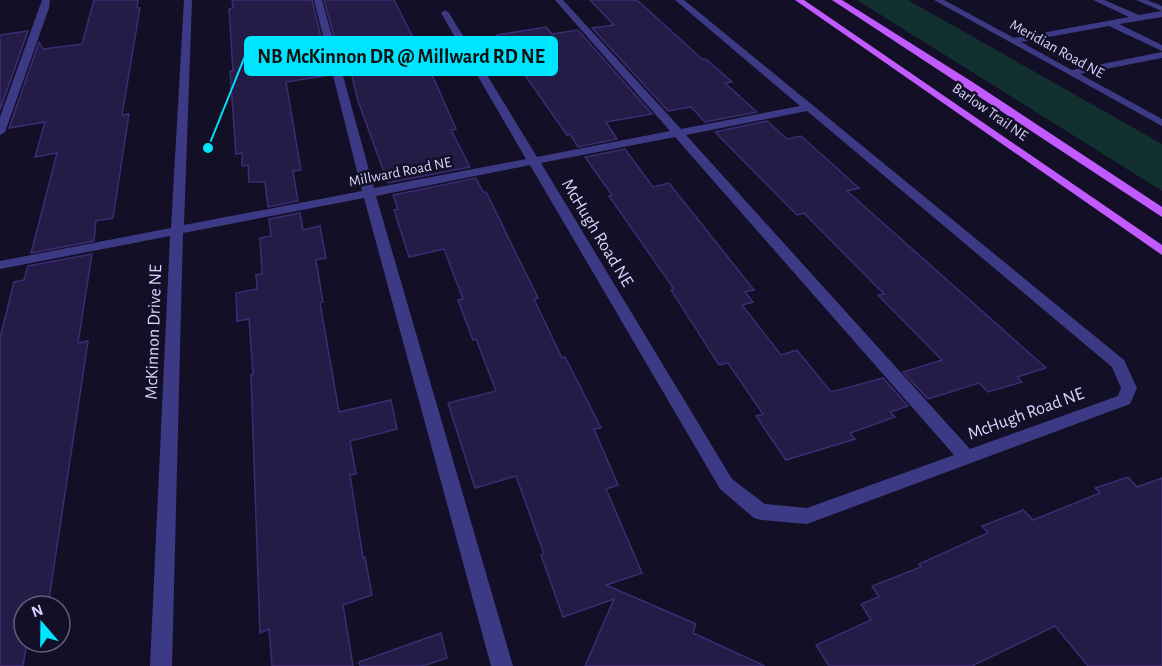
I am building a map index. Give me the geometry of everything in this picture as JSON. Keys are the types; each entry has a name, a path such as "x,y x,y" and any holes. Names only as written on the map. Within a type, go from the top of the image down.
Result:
{"main road":[{"name":"Barlow Trail NE","path":"799,0 1162,251"},
{"name":"Barlow Trail NE","path":"836,0 970,85 1162,213"}],"street":[{"path":"0,132 46,0"},
{"name":"McKinnon Drive NE","path":"161,666 188,0"},
{"path":"318,0 369,193 502,666"},
{"path":"558,0 966,456"},
{"name":"McHugh Road NE","path":"445,13 531,161 726,484 761,512 807,516 1124,400 1129,387 1118,364 679,0"},
{"name":"Meridian Road NE","path":"938,0 1162,123"},
{"path":"1097,0 1138,18"},
{"path":"1140,0 1162,9"},
{"path":"1011,41 1162,14"},
{"path":"1109,23 1162,48"},
{"path":"1071,73 1162,55"},
{"name":"Millward Road NE","path":"0,265 807,108"},
{"path":"1139,111 1162,108"}],"green space":[{"path":"857,0 908,0 1162,144 1162,191"}],"building":[{"path":"94,0 138,0 137,8 140,8 122,115 129,114 113,218 96,221 94,241 31,253 57,153 35,157 45,122 9,128 39,42 43,49 82,44"},
{"path":"232,0 312,0 330,75 286,82 301,170 293,171 298,201 268,207 265,182 249,182 248,165 242,166 242,153 236,154 230,71 233,71 229,9 233,8"},
{"path":"324,0 394,0 434,79 456,129 451,130 470,167 388,183 358,101 351,72 344,73"},
{"path":"590,0 637,0 702,59 706,59 732,82 725,83 757,112 705,122 691,107 668,111 592,28 614,25"},
{"path":"546,27 552,34 578,30 652,114 606,122 617,139 578,147 570,134 567,135 497,35"},
{"path":"28,31 0,110 0,35"},
{"path":"767,121 787,139 801,136 859,188 847,191 1046,368 1017,377 1022,382 988,392 979,383 928,399 903,372 942,360 878,295 884,294 804,213 797,215 715,132"},
{"path":"625,149 653,187 669,183 754,290 745,292 753,302 742,305 781,355 797,350 831,392 883,378 908,406 890,412 895,417 850,433 855,439 786,460 756,416 763,414 728,363 719,365 671,290 674,289 609,196 612,195 585,157"},
{"path":"476,178 483,192 486,192 538,298 534,299 562,358 565,357 601,428 594,429 618,485 606,489 642,573 606,585 696,624 693,633 765,666 585,666 614,599 563,617 541,555 544,554 516,476 475,488 448,403 496,391 458,300 463,299 444,249 409,257 394,210 398,209 393,195"},
{"path":"300,213 303,230 320,226 326,258 316,260 323,302 320,303 339,412 391,400 397,429 350,441 356,474 350,475 363,558 365,557 372,595 343,605 353,666 272,666 269,629 260,633 251,375 253,374 249,319 237,321 236,293 257,289 256,275 262,274 260,238 271,236 269,219"},
{"path":"92,254 78,343 88,341 50,594 12,594 12,654 25,654 23,666 0,666 0,338 14,282 24,280 28,266"},
{"path":"1128,477 1137,487 1162,478 1162,666 1088,666 1055,626 972,666 829,666 816,645 871,620 861,604 879,597 872,586 921,567 919,564 988,533 982,526 1023,510 1033,520 1100,493 1095,488"},
{"path":"441,633 447,658 423,666 360,666 359,662"}],"place":[{"name":"NB McKinnon DR @ Millward RD NE","path":"208,148"}]}
